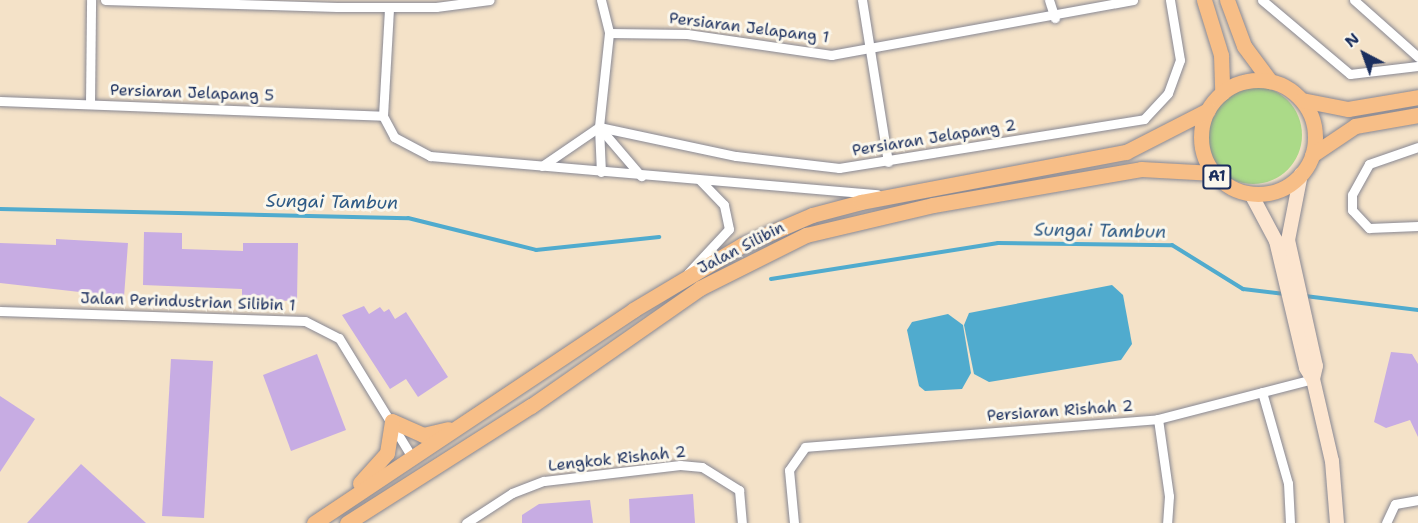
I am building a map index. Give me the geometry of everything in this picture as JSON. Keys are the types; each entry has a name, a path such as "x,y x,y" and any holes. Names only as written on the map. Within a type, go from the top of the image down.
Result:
{"main road":[{"path":"1204,0 1221,55 1222,93"},
{"path":"1227,0 1245,46 1270,81 1302,100 1348,109 1418,97"},
{"name":"A1","path":"1270,81 1245,82 1222,93 1208,110 1202,145 1214,173 1251,194 1275,191 1301,174 1312,156 1355,126 1418,115"},
{"name":"A1","path":"1302,100 1314,127 1312,156"},
{"name":"Jalan Silibin","path":"316,522 686,276 812,215 897,195 1126,153 1208,110"},
{"name":"Jalan Silibin","path":"345,523 531,406 700,288 806,236 933,204 1141,169 1214,173"},
{"path":"1285,256 1289,223 1301,174"},
{"path":"1251,194 1267,218 1285,256 1332,461 1337,523"},
{"path":"345,523 408,475 412,457 431,460 487,423 531,406"},
{"path":"316,522 380,464 392,441 392,421 423,435 471,420"}],"street":[{"path":"90,104 91,0"},
{"path":"105,0 389,7 490,0"},
{"path":"601,0 609,33 599,127 601,172"},
{"path":"862,0 888,162"},
{"path":"1049,0 1055,18"},
{"name":"Persiaran Jelapang 1","path":"609,33 687,34 831,55 1055,18 1133,0"},
{"name":"Persiaran Jelapang 2","path":"599,127 736,156 839,168 888,162 1144,119 1168,93 1180,60 1170,0"},
{"path":"1262,0 1350,74 1418,66"},
{"path":"1354,0 1418,57"},
{"path":"383,116 389,7"},
{"name":"Persiaran Jelapang 5","path":"0,101 383,116"},
{"name":"Jalan Silibin","path":"383,116 394,137 429,156 640,176 897,195"},
{"path":"542,166 599,127"},
{"path":"599,127 640,176"},
{"path":"1418,147 1369,164 1352,195 1352,210 1369,228 1418,226"},
{"path":"686,276 729,229 724,205 700,180"},
{"name":"Jalan Perindustrian Silibin 1","path":"0,310 305,321 339,338 412,457"},
{"name":"Persiaran Rishah 2","path":"794,523 789,470 805,447 1158,419 1313,379"},
{"path":"1262,392 1288,483 1290,523"},
{"path":"1158,419 1169,496 1167,523"},
{"name":"Lengkok Rishah 2","path":"466,523 512,493 544,481 680,465 702,467 739,490 742,523"},
{"path":"1387,519 1395,504 1418,500"}],"green space":[{"path":"1253,86 1272,90 1287,101 1298,116 1302,135 1298,154 1287,169 1272,180 1253,184 1234,180 1219,169 1208,154 1204,135 1208,116 1219,101 1234,90"}],"water":[{"path":"1112,285 1123,295 1132,344 1121,360 989,382 974,374 964,325 969,313"},
{"path":"948,314 963,325 971,373 962,389 925,391 919,386 907,330 912,322"}],"building":[{"path":"144,232 182,233 182,249 243,251 243,243 298,243 297,301 242,300 242,289 143,285"},
{"path":"56,239 128,243 124,297 0,283 0,243 56,245"},
{"path":"364,306 369,314 380,307 384,312 389,309 395,319 406,312 448,377 418,397 406,379 390,389 342,315"},
{"path":"1391,352 1412,354 1418,364 1418,437 1410,420 1386,428 1374,422"},
{"path":"317,354 346,430 291,451 263,375"},
{"path":"171,359 213,361 204,518 162,516"},
{"path":"0,396 35,419 0,472"},
{"path":"81,464 146,523 27,523"},
{"path":"693,494 695,523 630,523 629,499"},
{"path":"590,500 593,523 522,523 522,515 539,504"}],"waterway":[{"name":"Sungai Tambun","path":"0,209 408,218 536,250 659,237"},
{"name":"Sungai Tambun","path":"771,279 998,243 1172,245 1243,289 1285,294"},
{"name":"Sungai Tambun","path":"1305,296 1418,310"}]}
